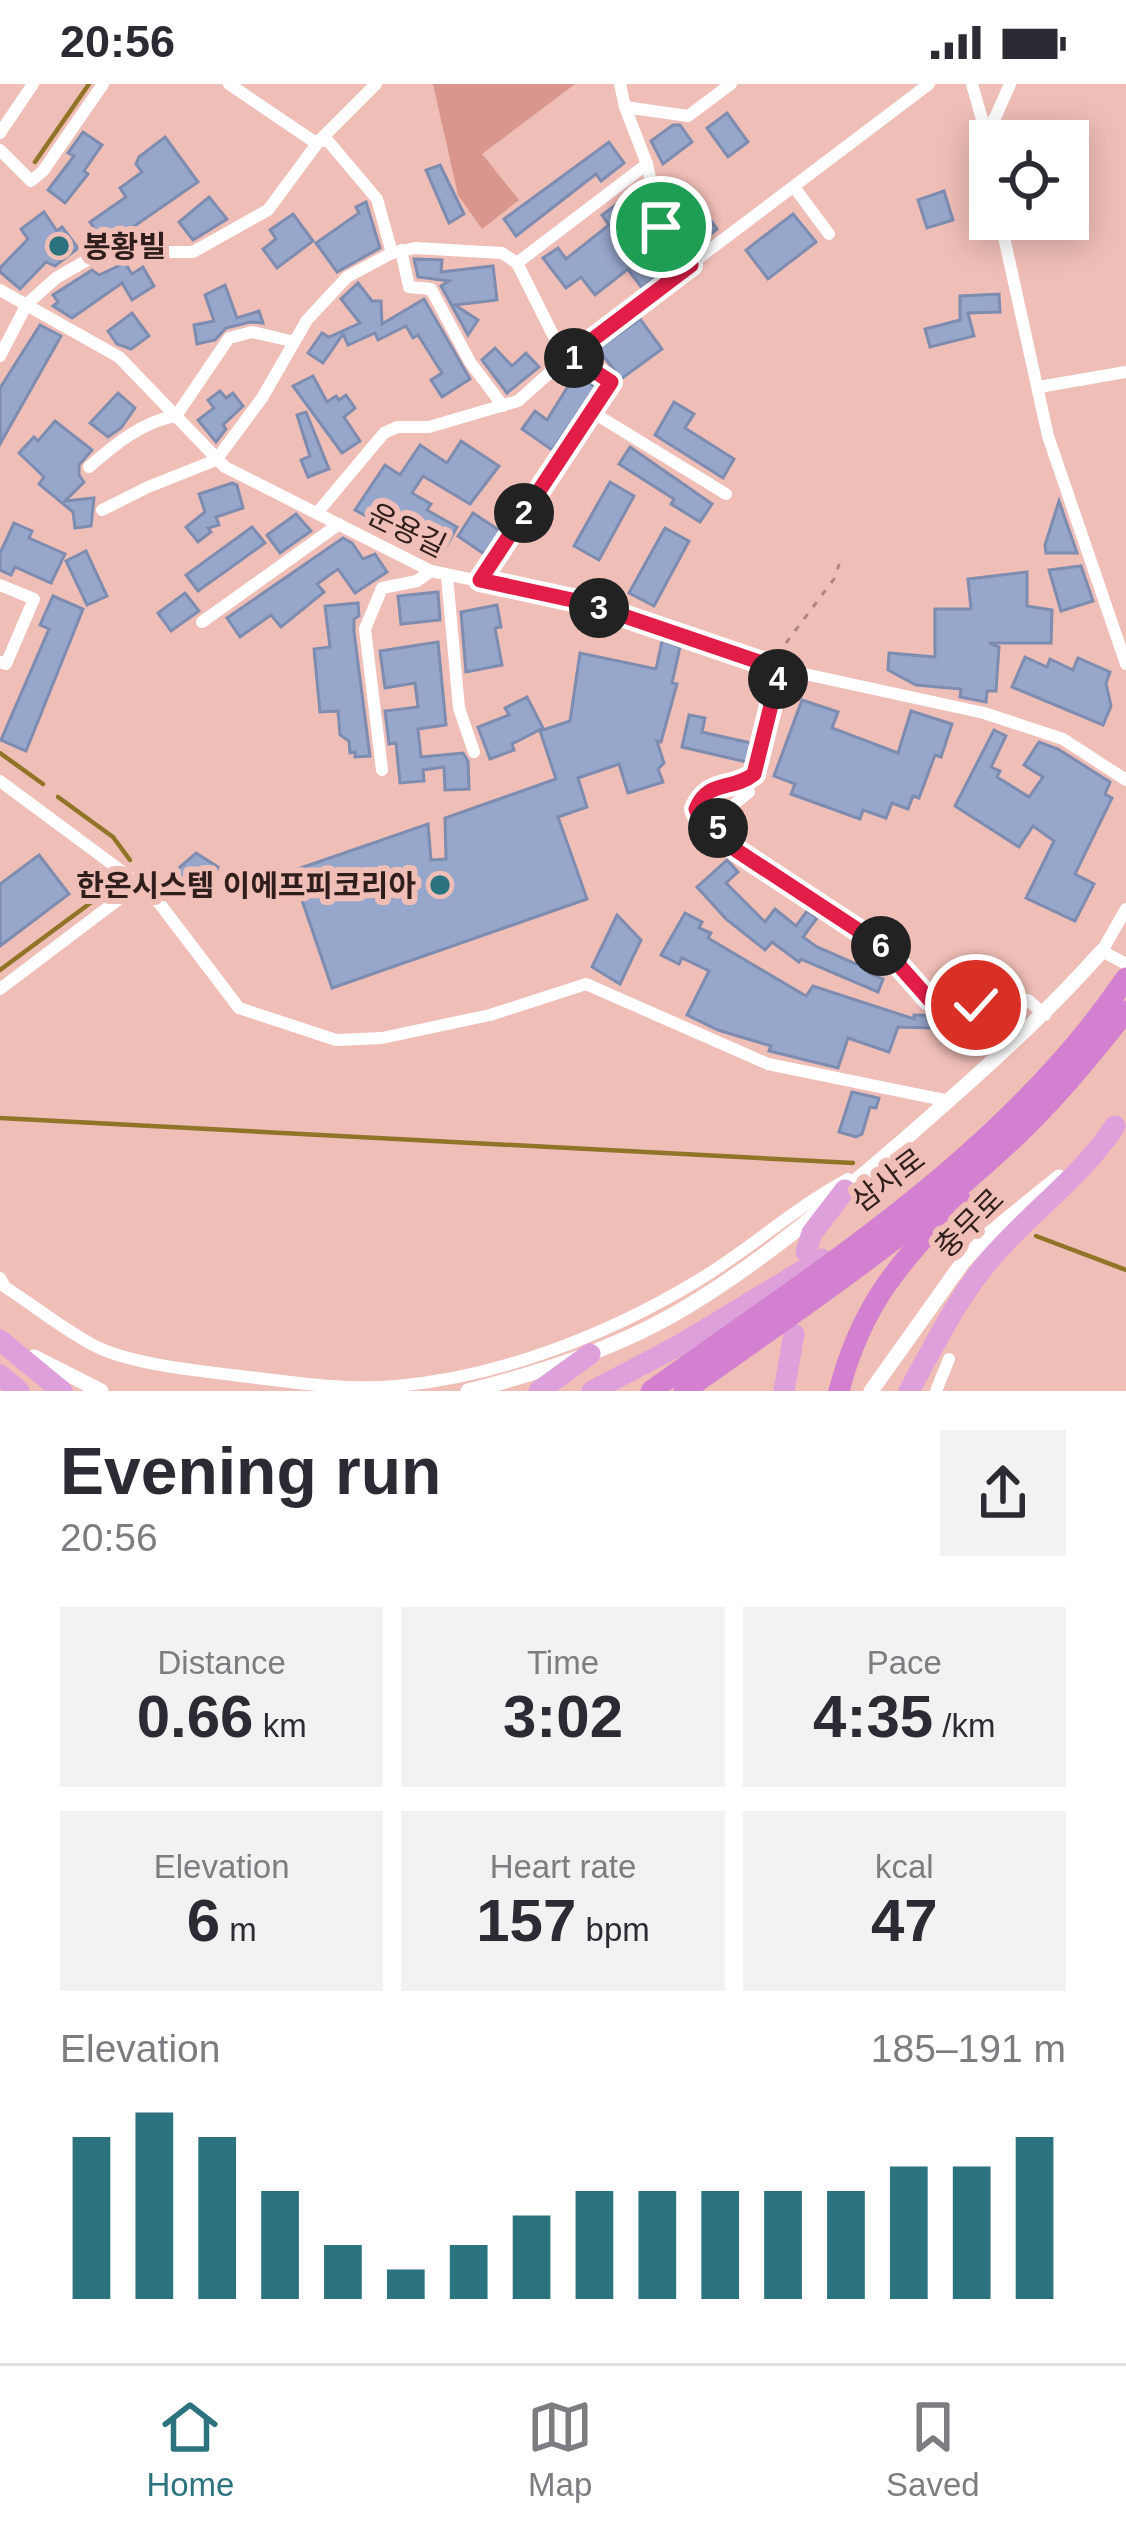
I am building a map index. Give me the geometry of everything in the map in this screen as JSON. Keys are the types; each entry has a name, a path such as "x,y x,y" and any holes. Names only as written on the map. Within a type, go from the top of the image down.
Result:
{"highway":[{"name":"삼사로","path":"651,1391 874,1228 997,1130 1084,1037 1125,971"},
{"name":"삼사로","path":"684,1391 904,1230 1012,1141 1126,1011"},
{"path":"839,1391 850,1352 876,1296 893,1272 1058,1094"}],"main road":[{"path":"909,1391 976,1277 1027,1220 1094,1157 1120,1119"},
{"path":"806,1252 812,1233 845,1190"},
{"path":"592,1391 676,1347 874,1228"},
{"path":"784,1391 794,1334"},
{"path":"0,1340 44,1391"},
{"path":"0,1340 62,1391"},
{"path":"539,1391 590,1354"},
{"path":"0,1375 19,1391"}],"street":[{"path":"0,133 33,84"},
{"path":"0,150 31,181 43,171 103,84"},
{"path":"229,84 302,134 328,141 377,200 409,287 431,289 470,362 503,406"},
{"path":"0,356 27,304 56,278 89,260 129,252 193,252 268,210 319,141 376,84"},
{"path":"620,84 647,164 661,227 691,265"},
{"path":"626,107 688,116 731,84"},
{"path":"317,513 391,428 429,427 518,401 568,357 929,84"},
{"path":"972,84 983,120"},
{"path":"991,120 1010,84"},
{"path":"518,263 647,164"},
{"path":"794,188 829,234"},
{"path":"1005,240 1048,436 1126,664"},
{"path":"102,511 216,460 262,398 291,341 338,285 396,252 502,253 518,263 568,357 611,382 480,580"},
{"name":"운용길","path":"0,290 119,357 216,460 431,572 586,603 774,667 984,712 1063,739 1126,780"},
{"path":"89,467 138,431 176,416 229,338 252,332 291,341"},
{"path":"1039,387 1126,371"},
{"path":"592,412 725,494"},
{"path":"202,622 339,524"},
{"path":"382,770 365,628 382,588 417,581 431,572"},
{"path":"447,576 459,708 474,752"},
{"path":"0,585 34,599 3,663 0,680"},
{"path":"0,781 140,884 239,1008 336,1040 382,1038 490,1015 586,984 769,1064 950,1100"},
{"path":"749,792 713,822 736,850 882,946 929,999 976,1005 1028,1000 1045,1015"},
{"path":"0,989 140,884"},
{"path":"468,1391 590,1354 686,1308 754,1262 876,1165 1045,1015 1102,951 1126,909"},
{"path":"1102,951 1125,971"},
{"name":"충무로","path":"871,1391 963,1262 1120,1119"},
{"path":"1,1285 99,1348 185,1369 301,1384 394,1386 475,1373 631,1316 697,1281 811,1198 876,1165"},
{"path":"0,1340 101,1391"},
{"path":"936,1391 949,1359"}],"path":[{"path":"713,822 699,816 700,798 712,787 745,782 754,774 774,667 834,579 840,562"}],"shaded area":[{"path":"433,84 575,84 482,154 519,200 482,229 458,195"}],"building":[{"path":"727,113 748,142 728,157 707,128"},
{"path":"680,125 692,142 663,164 651,141"},
{"path":"83,132 102,145 84,171 88,174 65,203 48,190 74,156 68,153"},
{"path":"165,137 198,182 107,245 103,241 98,245 89,233 95,229 90,222 126,197 120,188 142,172 136,164 139,157"},
{"path":"609,142 624,163 601,181 596,174 516,236 504,219"},
{"path":"440,165 464,214 449,223 426,170"},
{"path":"944,191 953,220 927,228 918,200"},
{"path":"691,194 717,229 701,242 674,206"},
{"path":"209,197 227,219 193,240 179,222"},
{"path":"621,201 643,231 634,237 661,273 642,288 628,269 595,295 581,277 566,288 543,258 558,248 566,259 609,225 602,215"},
{"path":"366,202 380,248 337,272 316,243 359,213 356,207"},
{"path":"44,212 78,248 55,266 46,262 20,289 0,268 28,239 21,229"},
{"path":"293,214 313,241 277,268 263,249 276,239 270,230"},
{"path":"793,214 816,242 768,279 746,250"},
{"path":"414,259 442,260 441,272 493,266 497,300 455,305 478,320 468,335 441,286 449,281 418,277"},
{"path":"125,263 132,274 143,267 154,286 132,300 122,283 72,318 53,306 58,302 53,295 92,270 99,275"},
{"path":"358,283 372,301 381,301 382,324 424,299 470,379 442,397 431,380 442,373 418,335 413,338 406,326 378,340 375,333 348,345 343,334 323,363 308,353 322,333 329,337 360,323 341,299"},
{"path":"225,285 237,318 259,311 263,323 226,328 215,340 197,344 194,325 214,321 205,295"},
{"path":"999,294 1000,312 968,313 974,336 930,347 925,329 960,320 960,296"},
{"path":"132,313 149,336 131,349 117,344 108,331"},
{"path":"640,319 662,349 621,379 598,349"},
{"path":"40,325 61,336 0,444 0,388"},
{"path":"495,348 512,366 526,353 539,367 507,393 482,360"},
{"path":"575,375 595,387 552,450 522,429 535,411 547,420"},
{"path":"313,376 327,402 346,395 355,408 344,417 360,441 342,453 293,386"},
{"path":"220,391 226,398 233,393 243,406 223,425 226,429 216,442 198,420 214,408 208,400"},
{"path":"118,393 135,408 108,437 90,423"},
{"path":"674,402 694,414 685,428 734,459 723,478 655,435"},
{"path":"306,412 329,469 308,477 301,460 310,456 297,415"},
{"path":"55,421 92,450 79,465 84,482 65,501 94,498 91,526 75,528 73,512 39,484 44,477 19,453 34,437 38,441"},
{"path":"461,441 499,466 470,504 423,476 412,493 431,504 427,510 457,527 440,557 355,510 385,465 400,475 420,445 447,463"},
{"path":"630,447 712,504 700,522 619,464"},
{"path":"610,482 634,496 599,560 574,546"},
{"path":"237,485 243,508 216,517 219,525 208,528 211,532 198,542 186,527 205,512 199,494"},
{"path":"1059,501 1077,553 1046,553"},
{"path":"473,513 500,531 484,554 458,536"},
{"path":"296,514 311,531 280,553 267,535"},
{"path":"14,523 32,531 29,538 65,554 51,583 15,567 11,575 0,570 0,553"},
{"path":"252,527 265,543 198,591 186,575"},
{"path":"665,528 689,541 654,606 629,593"},
{"path":"343,538 363,559 375,554 387,572 355,593 338,569 317,584 324,592 281,627 271,615 240,637 227,618"},
{"path":"86,551 107,596 87,605 66,561"},
{"path":"1081,566 1093,601 1061,611 1049,570"},
{"path":"1027,572 1027,606 1052,610 1051,643 989,643 999,647 996,691 987,691 986,702 960,697 961,689 916,685 888,670 889,653 935,657 935,609 971,609 968,579"},
{"path":"438,592 440,620 401,624 398,596"},
{"path":"185,593 199,611 171,631 158,613"},
{"path":"53,596 83,609 26,751 1,740 49,629 40,625"},
{"path":"358,603 354,632 370,756 355,757 349,741 340,735 338,711 320,712 314,649 330,647 325,606"},
{"path":"497,605 501,627 495,628 502,665 466,672 461,612"},
{"name":"한온시스템 이에프피코리아","path":"662,641 680,647 672,683 677,684 661,742 657,741 664,763 658,769 663,782 628,793 619,764 578,778 587,807 558,817 587,899 332,988 292,871 428,824 431,860 446,859 445,818 556,779 540,731 570,721 580,653 656,669"},
{"path":"438,642 446,725 418,729 421,757 463,753 468,761 469,789 445,790 444,767 423,770 424,781 400,783 396,743 389,744 385,711 418,707 415,683 385,688 380,651"},
{"path":"1025,657 1047,667 1050,659 1073,670 1078,658 1110,672 1106,683 1111,706 1103,725 1012,687"},
{"path":"527,697 543,728 512,744 514,750 490,759 478,727 509,715 505,708"},
{"path":"802,700 838,712 832,728 898,753 911,711 952,724 919,798 913,796 908,809 892,803 886,818 863,810 860,819 791,794 795,784 774,776"},
{"path":"689,715 705,718 702,732 755,744 751,763 682,747"},
{"path":"994,730 1006,736 991,767 1000,771 997,777 1029,797 1043,777 1024,765 1039,742 1110,782 1105,794 1112,798 1075,874 1094,884 1075,921 1026,898 1054,841 1033,826 1019,847 955,806"},
{"path":"196,853 218,867 209,885 188,900 163,882"},
{"path":"39,855 69,894 0,946 0,884"},
{"path":"727,860 738,872 726,883 765,922 775,909 796,926 807,911 817,918 803,937 817,947 856,964 862,950 876,956 869,973 883,979 878,992 799,962 772,942 765,950 726,919 697,887"},
{"path":"685,913 702,922 699,928 711,933 708,938 806,996 813,986 914,1019 914,1015 969,1017 968,1029 898,1027 889,1052 848,1038 838,1068 769,1051 771,1046 687,1015 709,971 682,958 679,964 661,955"},
{"path":"617,915 641,940 620,984 592,967"},
{"path":"852,1092 879,1098 876,1108 870,1107 862,1134 856,1137 839,1132"}],"waterway":[{"path":"35,162 89,84"},
{"path":"0,753 43,784"},
{"path":"58,797 113,837 130,860"},
{"path":"0,970 116,884"},
{"path":"0,1118 853,1163"},
{"path":"1036,1236 1126,1270"}],"place":[{"name":"봉황빌","path":"59,246"},
{"name":"한온시스템 이에프피코리아","path":"440,885"}],"route":[{"path":"661,227 691,265 571,356 611,382 480,580 586,603 780,669 754,774 745,782 712,787 700,798 699,816 713,822 736,850 882,946 929,999 976,1005"}]}
